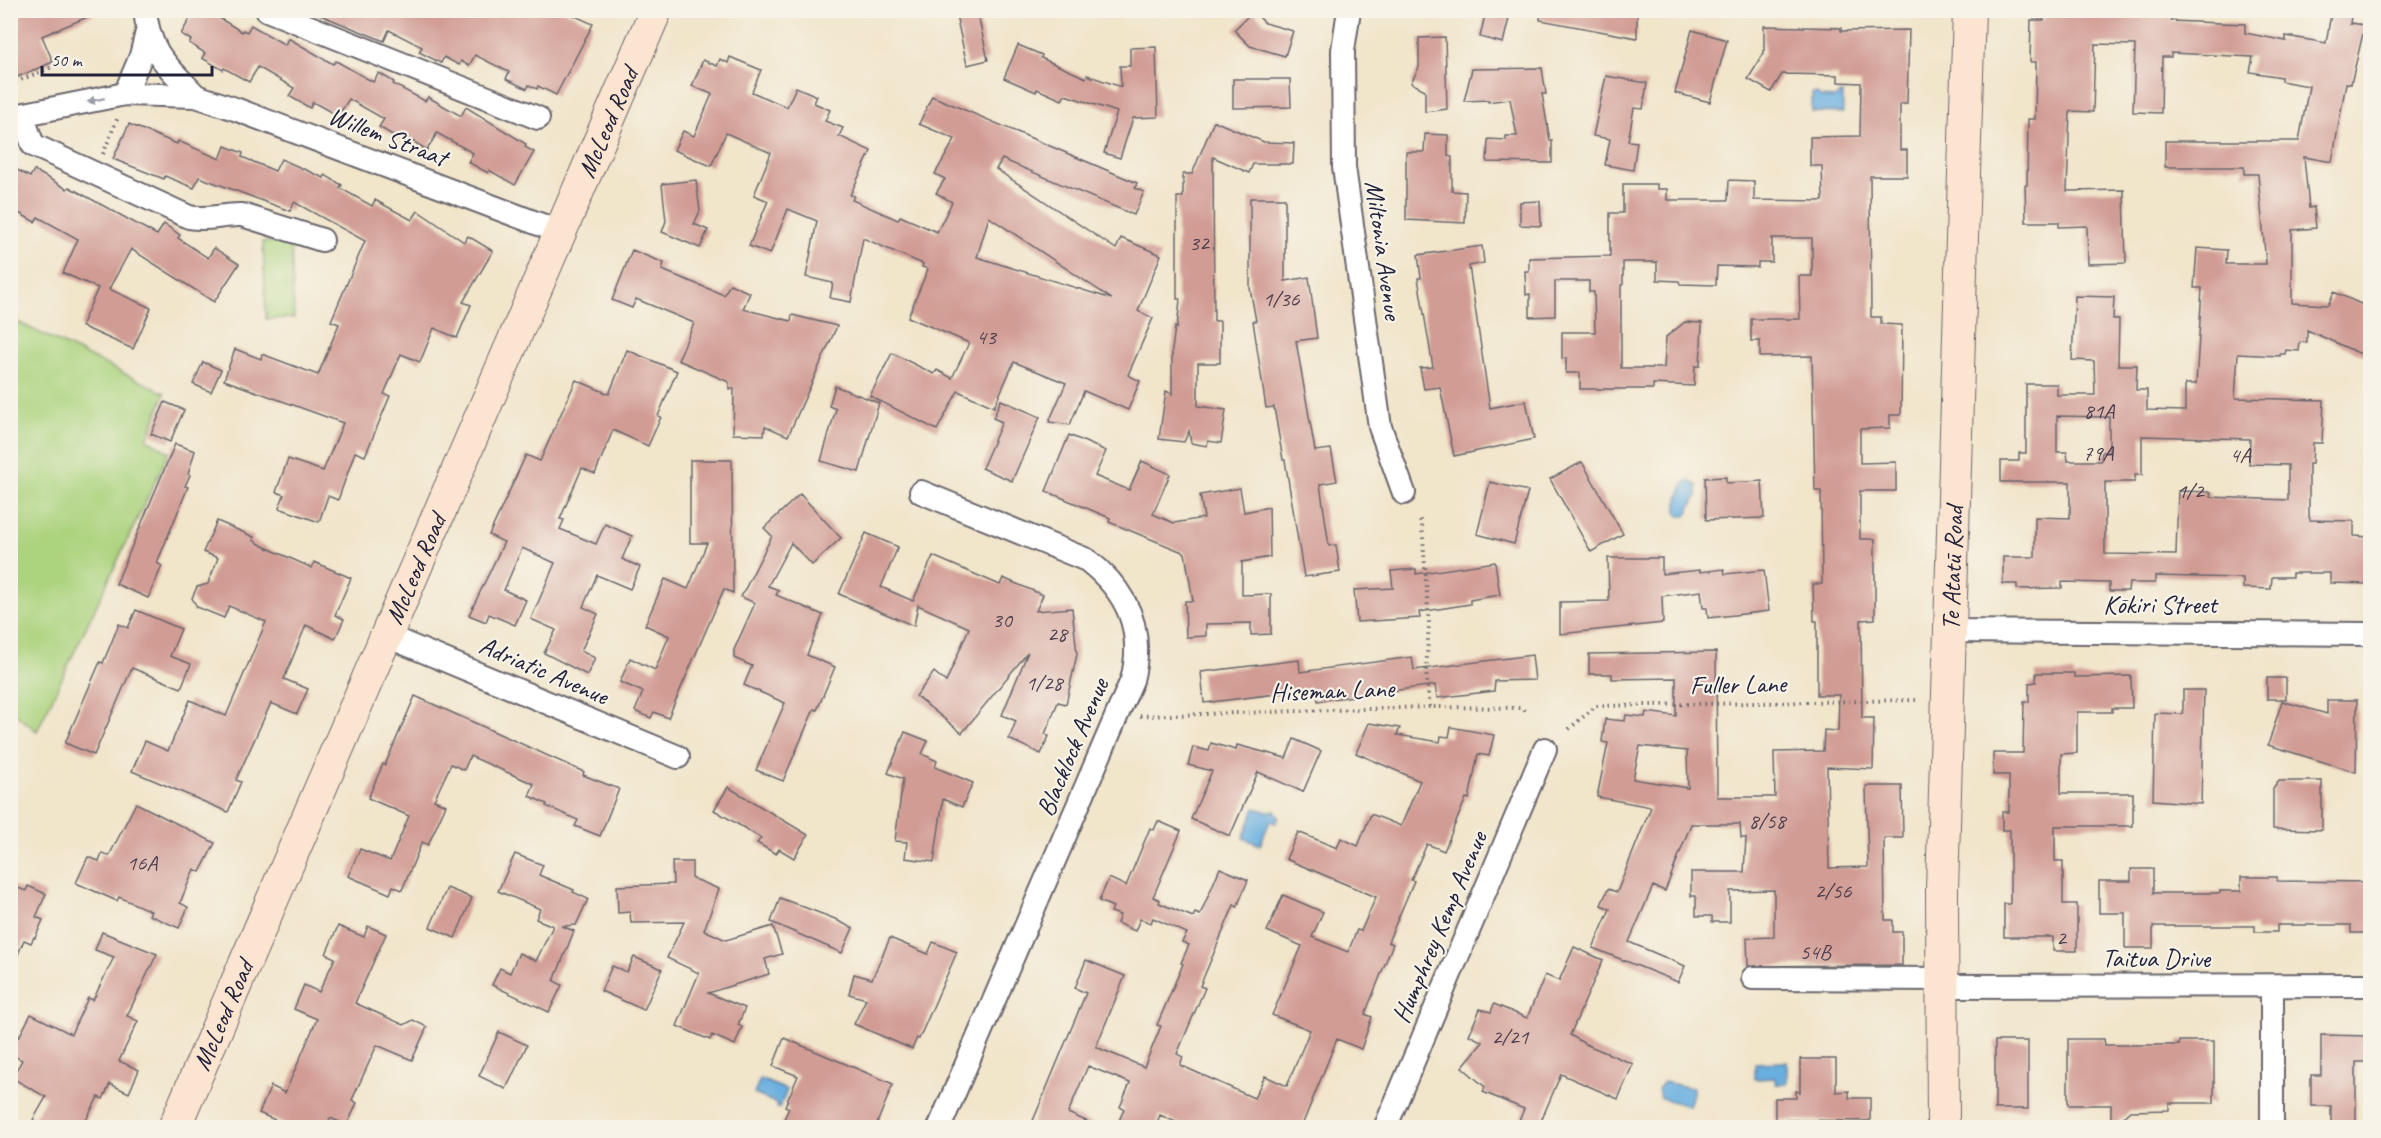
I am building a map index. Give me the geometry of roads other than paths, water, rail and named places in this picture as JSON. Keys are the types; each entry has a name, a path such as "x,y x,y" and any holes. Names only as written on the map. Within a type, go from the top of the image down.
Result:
{"street":[{"path":"267,10 538,118"},
{"name":"McLeod Road","path":"174,1128 656,10"},
{"name":"Miltonia Avenue","path":"1348,10 1342,50 1344,167 1380,427 1404,493"},
{"name":"Te Atatū Road","path":"1942,1128 1941,983 1949,631 1969,10"},
{"name":"Willem Straat","path":"146,21 158,55 196,96"},
{"name":"Willem Straat","path":"123,102 141,56 146,21"},
{"name":"Willem Straat","path":"16,116 123,102 196,96 560,232"},
{"path":"16,116 33,145 189,217 212,219 230,214 242,215 322,240"},
{"name":"Blacklock Avenue","path":"921,492 1087,560 1107,575 1121,596 1131,617 1137,638 1137,660 1128,689 939,1128"},
{"name":"Kōkiri Street","path":"1949,631 2370,634"},
{"name":"Adriatic Avenue","path":"387,636 678,757"},
{"name":"Humphrey Kemp Avenue","path":"1385,1128 1545,749"},
{"name":"Taitua Drive","path":"1753,978 1941,983 2370,985"},
{"path":"2272,986 2272,1128"}],"water":[{"path":"1812,93 1820,97 1835,98 1843,94 1843,113 1812,112"},
{"path":"1690,480 1697,485 1697,496 1686,516 1679,516 1677,504 1679,495 1684,483"},
{"path":"1255,808 1268,812 1275,810 1279,817 1276,823 1270,821 1260,845 1243,838"},
{"path":"1787,1062 1787,1084 1776,1084 1775,1078 1755,1079 1755,1063"},
{"path":"760,1079 787,1090 780,1108 777,1107 778,1104 754,1094"},
{"path":"1664,1082 1693,1088 1689,1106 1660,1098 1658,1089"}]}
